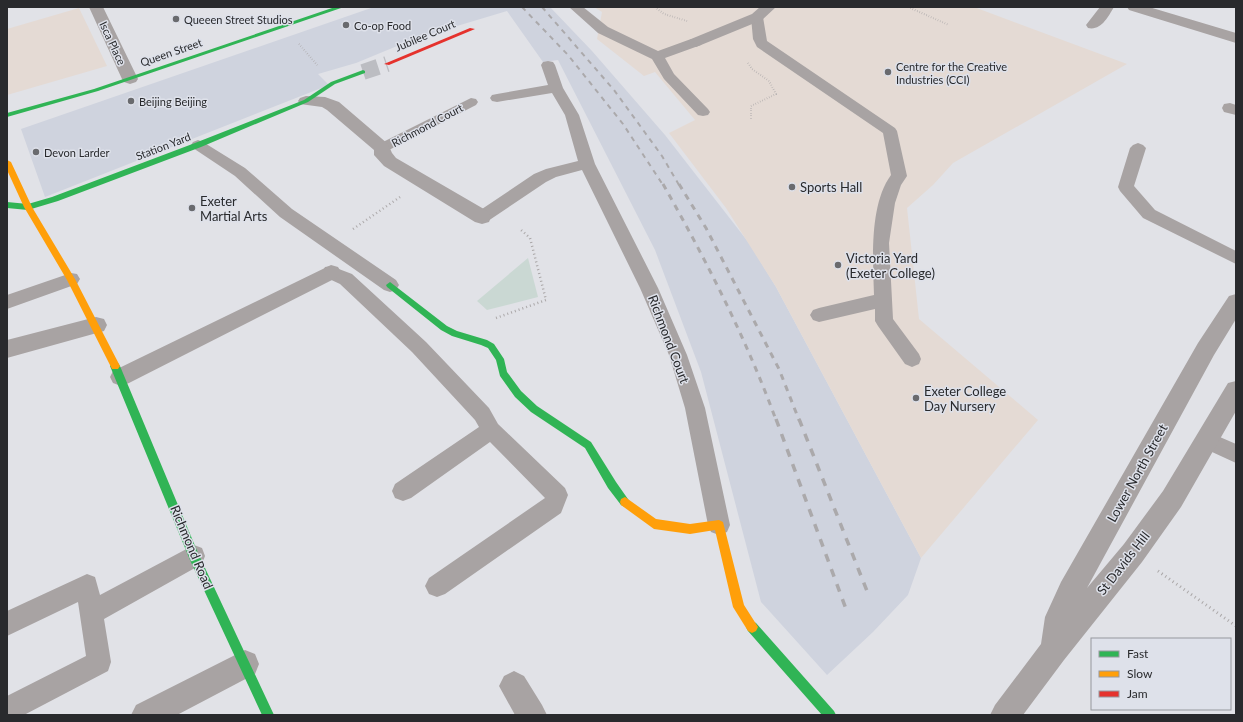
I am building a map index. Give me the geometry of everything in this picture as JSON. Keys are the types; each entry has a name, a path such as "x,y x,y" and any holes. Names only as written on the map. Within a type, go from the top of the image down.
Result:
{"street":[{"name":"Isca Place","path":"96,7 130,79"},
{"name":"Queen Street","path":"7,115 130,79 341,7"},
{"path":"696,42 722,33 757,17 769,7"},
{"path":"1093,25 1107,7"},
{"path":"1134,7 1236,38"},
{"name":"Jubilee Court","path":"387,64 472,29"},
{"path":"306,101 333,83 363,72"},
{"name":"Station Yard","path":"28,207 55,199 198,145 306,101"},
{"name":"Richmond Court","path":"306,101 325,102 333,106 382,148 383,155 390,162 482,218"},
{"name":"Richmond Road","path":"7,162 28,207 72,279 121,377 194,556 268,715"},
{"path":"7,205 28,207"},
{"path":"121,377 331,272"},
{"path":"390,285 444,328 453,333 491,346 500,359 503,373 518,394 534,409 588,445 612,485 625,502 638,513 654,524 663,526 690,529 719,525"},
{"name":"Lower North Street","path":"1054,650 1059,617 1071,591 1206,349 1236,302"},
{"path":"7,349 96,325"},
{"name":"St Davids Hill","path":"1005,715 1054,650 1133,553 1172,499 1206,440 1234,400"},
{"name":"Richmond Court","path":"719,525 739,607 752,627 830,715"},
{"path":"146,715 245,664"},
{"path":"514,686 532,715"}],"lane":[{"path":"575,7 603,30 657,56 669,76 703,112"},
{"path":"757,17 762,44 890,131 899,176 893,184 887,203 881,243 884,322 912,359"},
{"path":"657,56 696,42"},
{"name":"Richmond Court","path":"548,65 556,88 572,115 587,164 649,288 678,355 695,408 719,525"},
{"path":"497,98 556,88"},
{"name":"Richmond Court","path":"382,148 471,102"},
{"path":"198,145 240,172 286,213 390,285"},
{"path":"1138,148 1126,187 1149,214 1236,258"},
{"name":"Richmond Court","path":"482,218 540,178 551,173 587,164"},
{"path":"331,272 346,279 419,347 482,414 491,430 557,495 553,506 437,586"},
{"path":"7,302 72,279"},
{"path":"819,315 883,300"},
{"path":"403,491 491,430"},
{"path":"1206,440 1236,454"},
{"path":"92,613 194,556"},
{"path":"7,624 87,585 99,662 7,710"}],"path":[{"path":"655,7 664,14 700,24 722,33 740,45 744,58 752,69 768,81 776,94 751,106 751,119"},
{"path":"908,7 949,25"},
{"path":"332,245 422,182"},
{"path":"453,333 546,300 530,238 520,229"},
{"path":"1133,553 1236,626"}],"shaded area":[{"path":"374,7 550,7 592,51 665,135 749,243 776,287 921,558 908,595 873,632 827,675 761,602 701,372 655,250 558,60 543,62 507,11 437,32 402,44 356,63 318,74 329,85 45,197 21,129"},
{"name":"Victoria Yard (Exeter College)","path":"594,7 974,7 1127,64 953,163 933,185 907,208 919,319 1038,420 921,558 776,287 726,208 669,133 695,120 655,72 644,76 597,39 602,12"},
{"path":"79,8 107,66 7,95 7,29"},
{"path":"528,258 538,297 487,310 477,301"}],"tunnel":[{"path":"363,72 387,64"}],"railway":[{"path":"522,7 568,55 623,124 663,185"},
{"path":"542,7 614,90 662,156 679,185"},
{"path":"663,184 695,241 738,329 752,359 776,420"},
{"path":"679,184 706,228 779,369 799,420"},
{"path":"776,419 846,609"},
{"path":"799,419 867,591"}],"traffic: fast":[{"path":"7,115 96,90 341,7"},
{"path":"7,205 28,207 55,199 198,145 306,101 333,83 363,72"},
{"path":"390,285 444,328 455,334 484,342 491,346 500,359 503,373 518,394 534,409 588,445 612,485 625,502"},
{"path":"115,366 194,556 268,715"},
{"path":"752,627 830,715"}],"traffic: slow":[{"path":"7,162 28,207 71,279 115,366"},
{"path":"625,502 654,524 690,529 719,525 739,607 752,627"}],"traffic: jam":[{"path":"387,64 472,29"}],"place":[{"name":"Queeen Street Studios","path":"176,19"},
{"name":"Co-op Food","path":"346,25"},
{"name":"Centre for the Creative Industries (CCI)","path":"888,72"},
{"name":"Beijing Beijing","path":"131,101"},
{"name":"Devon Larder","path":"36,152"},
{"name":"Sports Hall","path":"792,187"},
{"name":"Exeter Martial Arts","path":"192,208"},
{"name":"Victoria Yard (Exeter College)","path":"838,265"},
{"name":"Exeter College Day Nursery","path":"916,398"}]}
